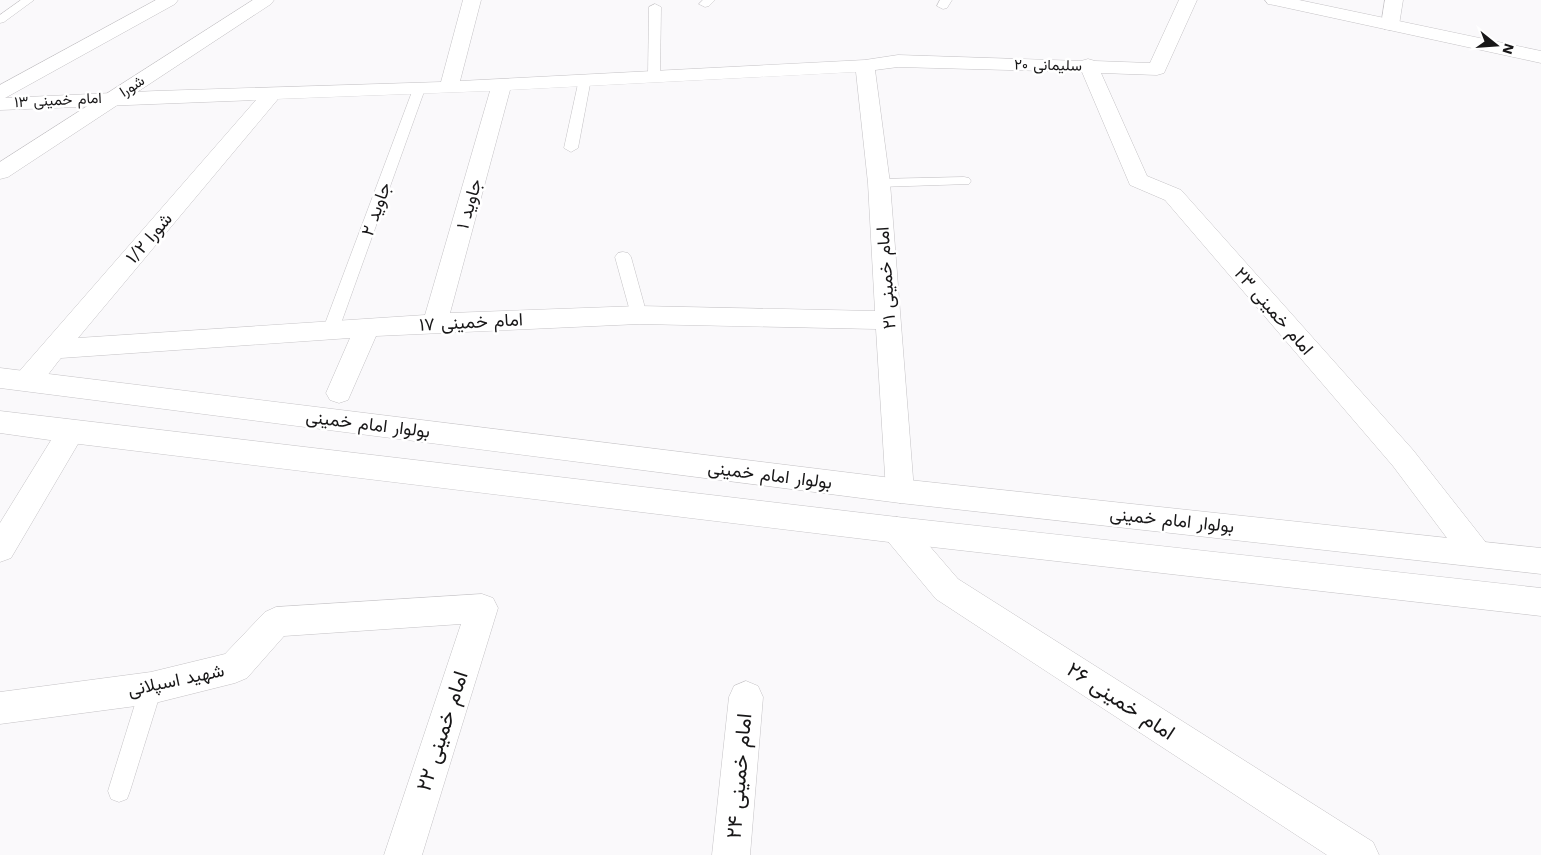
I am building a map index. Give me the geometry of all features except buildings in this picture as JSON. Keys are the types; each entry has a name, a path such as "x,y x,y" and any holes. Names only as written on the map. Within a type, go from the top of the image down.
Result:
{"street":[{"path":"0,93 169,0"},
{"name":"شورا","path":"0,172 265,0"},
{"name":"سلیمانی ۲۰","path":"502,84 865,66 898,61 1088,65 1157,69 1188,0"},
{"path":"1274,0 1541,57"},
{"path":"1390,25 1394,0"},
{"path":"449,87 470,4"},
{"name":"امام خمینی ۲۳","path":"1088,65 1138,180 1172,195 1531,601"},
{"name":"امام خمینی ۲۱","path":"865,66 879,182 900,491"},
{"name":"امام خمینی ۱۳","path":"0,104 116,97 272,94 502,84"},
{"name":"جاوید ۱","path":"435,323 502,84"},
{"name":"شورا ۱/۲","path":"13,380 53,349 272,94"},
{"name":"امام خمینی ۱۷","path":"53,349 331,329 639,315 889,320"},
{"path":"339,393 349,365 367,327"},
{"name":"بولوار امام خمینی","path":"13,380 900,491 1541,561"},
{"path":"0,422 897,530 1531,601"},
{"path":"0,549 71,432"},
{"name":"امام خمینی ۲۶","path":"897,530 947,589 1360,855"},
{"name":"شهید اسپلانی","path":"0,708 151,688 235,667 276,622 482,608"},
{"name":"امام خمینی ۲۲","path":"402,855 482,608"},
{"name":"امام خمینی ۲۴","path":"731,855 746,697"}],"lane":[{"path":"0,20 28,0"},
{"path":"654,76 655,7"},
{"path":"571,148 585,79"},
{"name":"جاوید ۲","path":"331,329 419,89"},
{"path":"879,182 964,180"},
{"path":"623,257 639,315"},
{"path":"119,791 151,688"}]}
